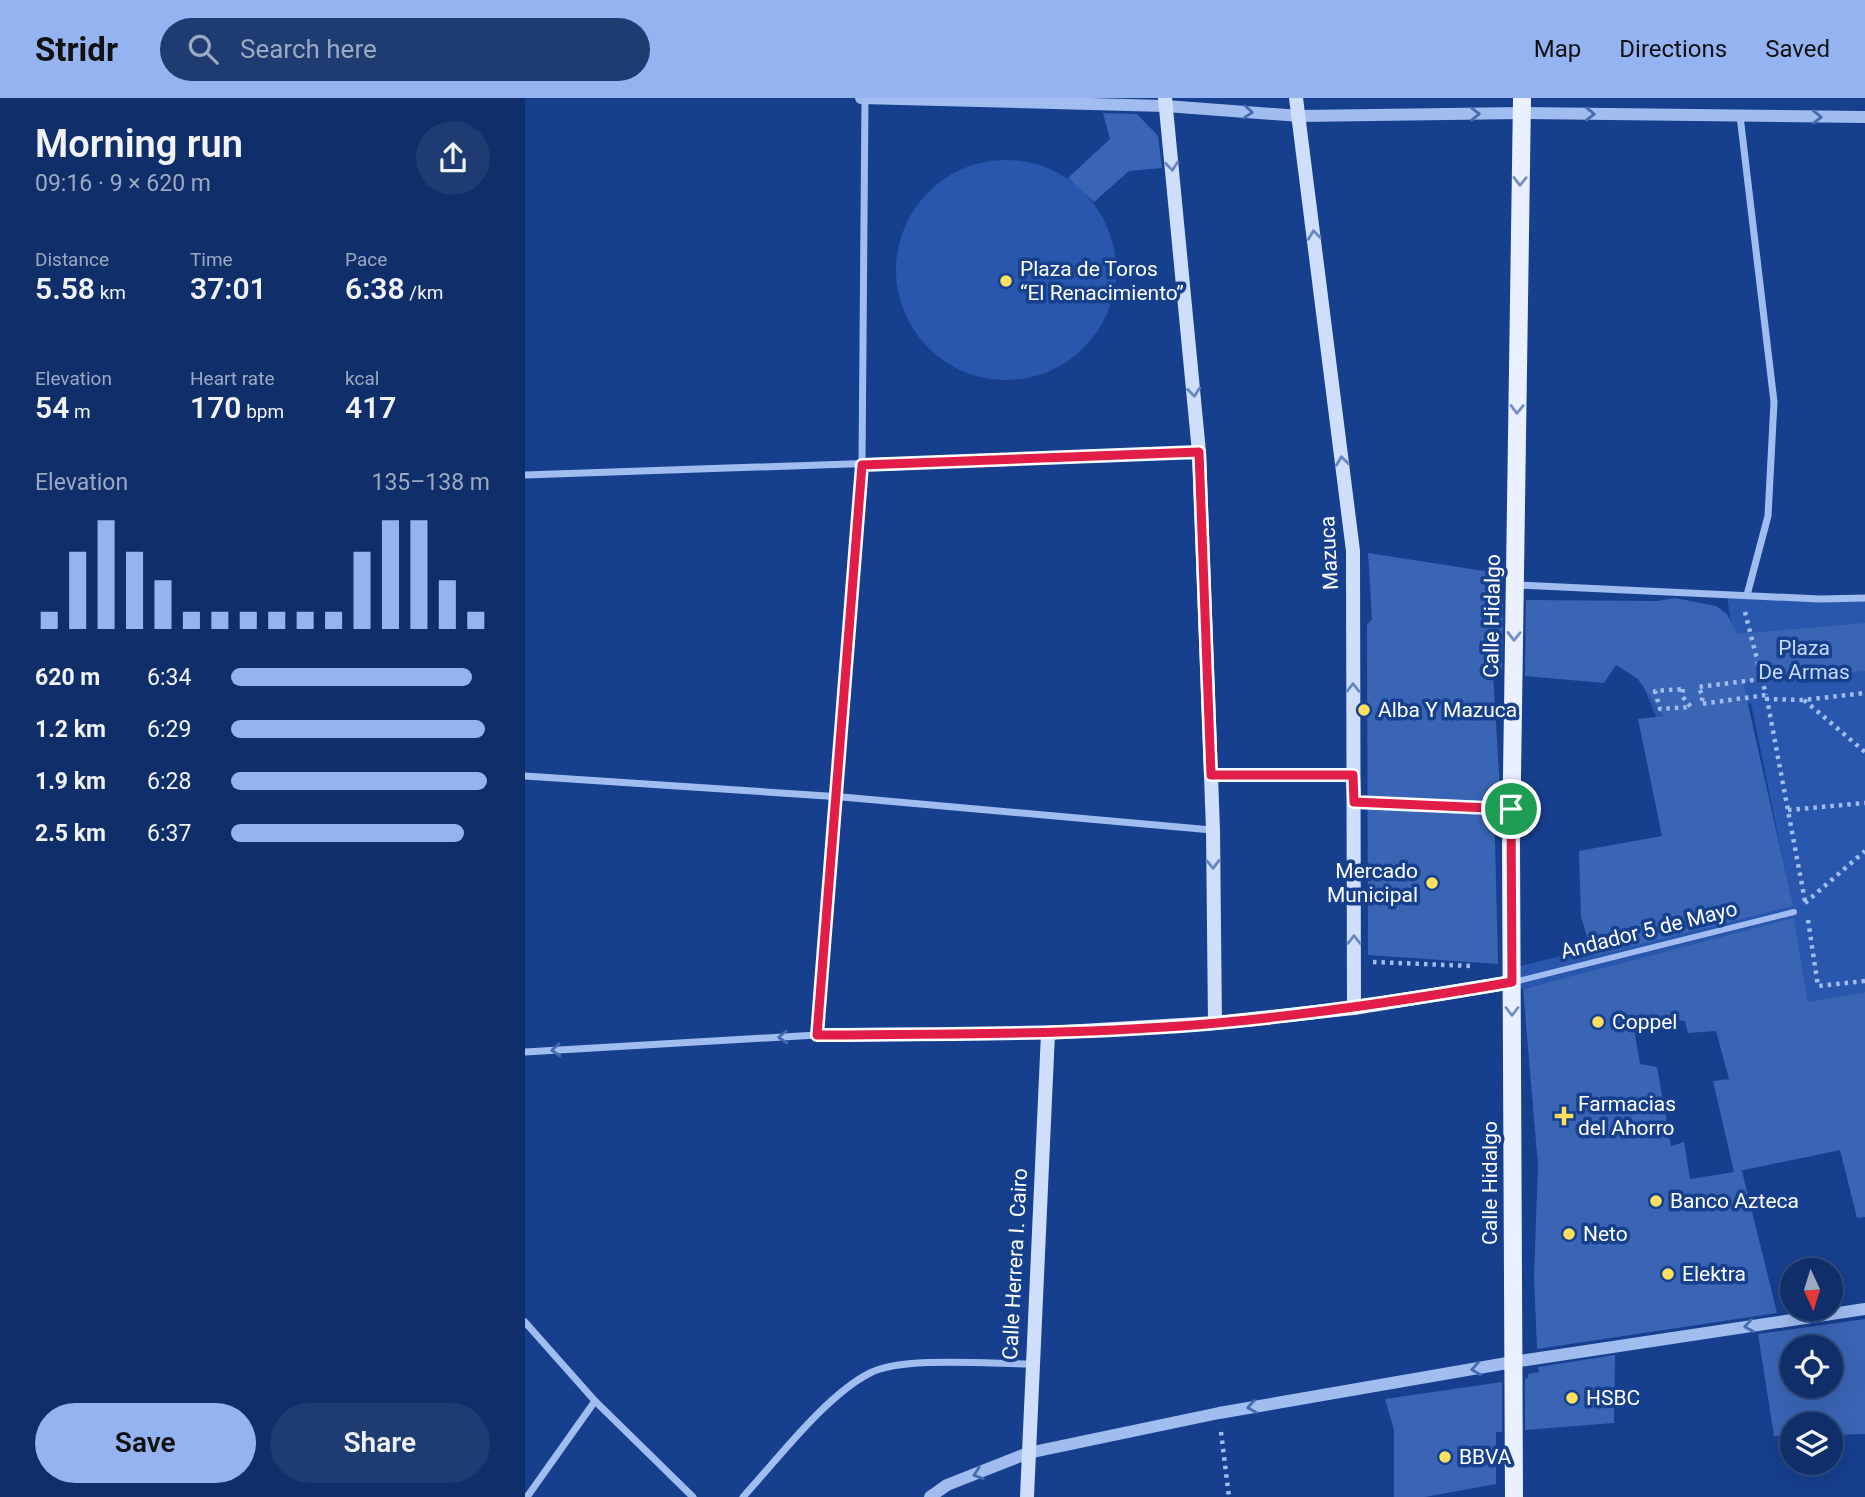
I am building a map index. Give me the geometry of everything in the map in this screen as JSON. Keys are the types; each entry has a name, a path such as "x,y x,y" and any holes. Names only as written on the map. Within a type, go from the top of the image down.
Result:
{"main road":[{"name":"Mazuca","path":"1296,98 1353,551 1355,1008"},
{"path":"1165,102 1199,452 1213,830 1215,1023"},
{"name":"Calle Hidalgo","path":"1514,1497 1511,809 1522,106"},
{"path":"1048,1033 1215,1023 1355,1008 1512,975"},
{"name":"Calle Herrera I. Cairo","path":"1027,1497 1048,1033"}],"street":[{"path":"817,1035 862,465 863,98 1165,102 1300,116 1522,106 1740,116 1865,117"},
{"path":"1740,116 1774,402 1768,516 1747,595"},
{"path":"525,475 1199,452"},
{"path":"1515,585 1820,600 1865,598"},
{"path":"525,776 835,797 1213,830"},
{"name":"Andador 5 de Mayo","path":"1512,975 1794,912"},
{"path":"525,1052 817,1035 1048,1033"},
{"path":"930,1497 947,1485 1028,1453 1219,1413 1513,1362 1865,1309"},
{"path":"525,1322 595,1401 693,1497"},
{"path":"743,1497 841,1391 872,1372 910,1364 1031,1364"},
{"path":"527,1497 595,1401"}],"path":[{"path":"1744,607 1766,697 1818,986 1865,981"},
{"path":"1762,679 1698,687 1703,695 1701,704 1766,697 1803,700 1865,693"},
{"path":"1683,690 1682,696 1691,707 1660,709 1655,691 1683,690"},
{"path":"1803,700 1865,752"},
{"path":"1211,775 1353,775"},
{"path":"1354,802 1511,809"},
{"path":"1788,810 1865,803"},
{"path":"1794,912 1865,851"},
{"path":"1355,962 1512,975"},
{"path":"1219,1413 1229,1497"}],"green space":[{"name":"Plaza de Toros “El Renacimiento”","path":"995,160 1017,160 1048,168 1067,178 1084,192 1098,209 1108,228 1116,270 1108,312 1098,331 1084,348 1067,362 1048,372 1017,380 995,380 954,367 936,355 921,340 904,312 896,281 896,259 909,218 921,200 936,185 964,168"},
{"name":"Plaza De Armas","path":"1727,595 1865,598 1865,992 1808,1002 1795,926 1512,991 1512,968 1791,900 1751,703 1656,717 1643,685 1731,623"}],"building":[{"path":"1103,113 1137,114 1158,136 1162,168 1129,171 1094,202 1068,178 1110,139"},
{"path":"1368,553 1497,573 1496,600 1503,600 1502,674 1493,674 1500,790 1500,798 1494,798 1498,964 1368,955 1367,625 1372,619"},
{"path":"1675,598 1716,606 1727,614 1737,634 1865,623 1865,671 1743,682 1793,906 1593,956 1581,917 1579,851 1662,836 1638,719 1664,716 1638,679 1616,665 1604,683 1525,676 1526,600 1657,601"},
{"path":"1794,918 1808,1002 1865,992 1865,1217 1857,1218 1840,1150 1739,1171 1742,1171 1777,1313 1537,1349 1534,1276 1538,1165 1523,989","holes":["1632,1017 1685,1021 1688,1033 1716,1031 1729,1079 1713,1081 1734,1172 1690,1179 1684,1142 1671,1146 1657,1067 1640,1064"]},
{"path":"1865,1319 1865,1434 1843,1435 1843,1412 1780,1412 1780,1436 1774,1436 1758,1334"},
{"name":"HSBC","path":"1615,1355 1614,1423 1525,1430 1525,1379 1528,1374 1539,1372 1538,1367"},
{"name":"BBVA","path":"1502,1382 1502,1432 1496,1432 1496,1484 1425,1497 1394,1497 1394,1430 1385,1399"}],"place":[{"name":"Plaza de Toros “El Renacimiento”","path":"1006,281"},
{"name":"Alba Y Mazuca","path":"1364,710"},
{"name":"Mercado Municipal","path":"1432,883"},
{"name":"Coppel","path":"1598,1022"},
{"name":"Farmacias del Ahorro","path":"1564,1116"},
{"name":"Banco Azteca","path":"1656,1201"},
{"name":"Neto","path":"1569,1234"},
{"name":"Elektra","path":"1668,1274"},
{"name":"HSBC","path":"1572,1398"},
{"name":"BBVA","path":"1445,1457"}],"route":[{"path":"1199,452 1211,775 1353,775 1354,802 1511,809 1512,982 1355,1008 1215,1023 1048,1033 817,1035 862,465 1199,452"}]}
